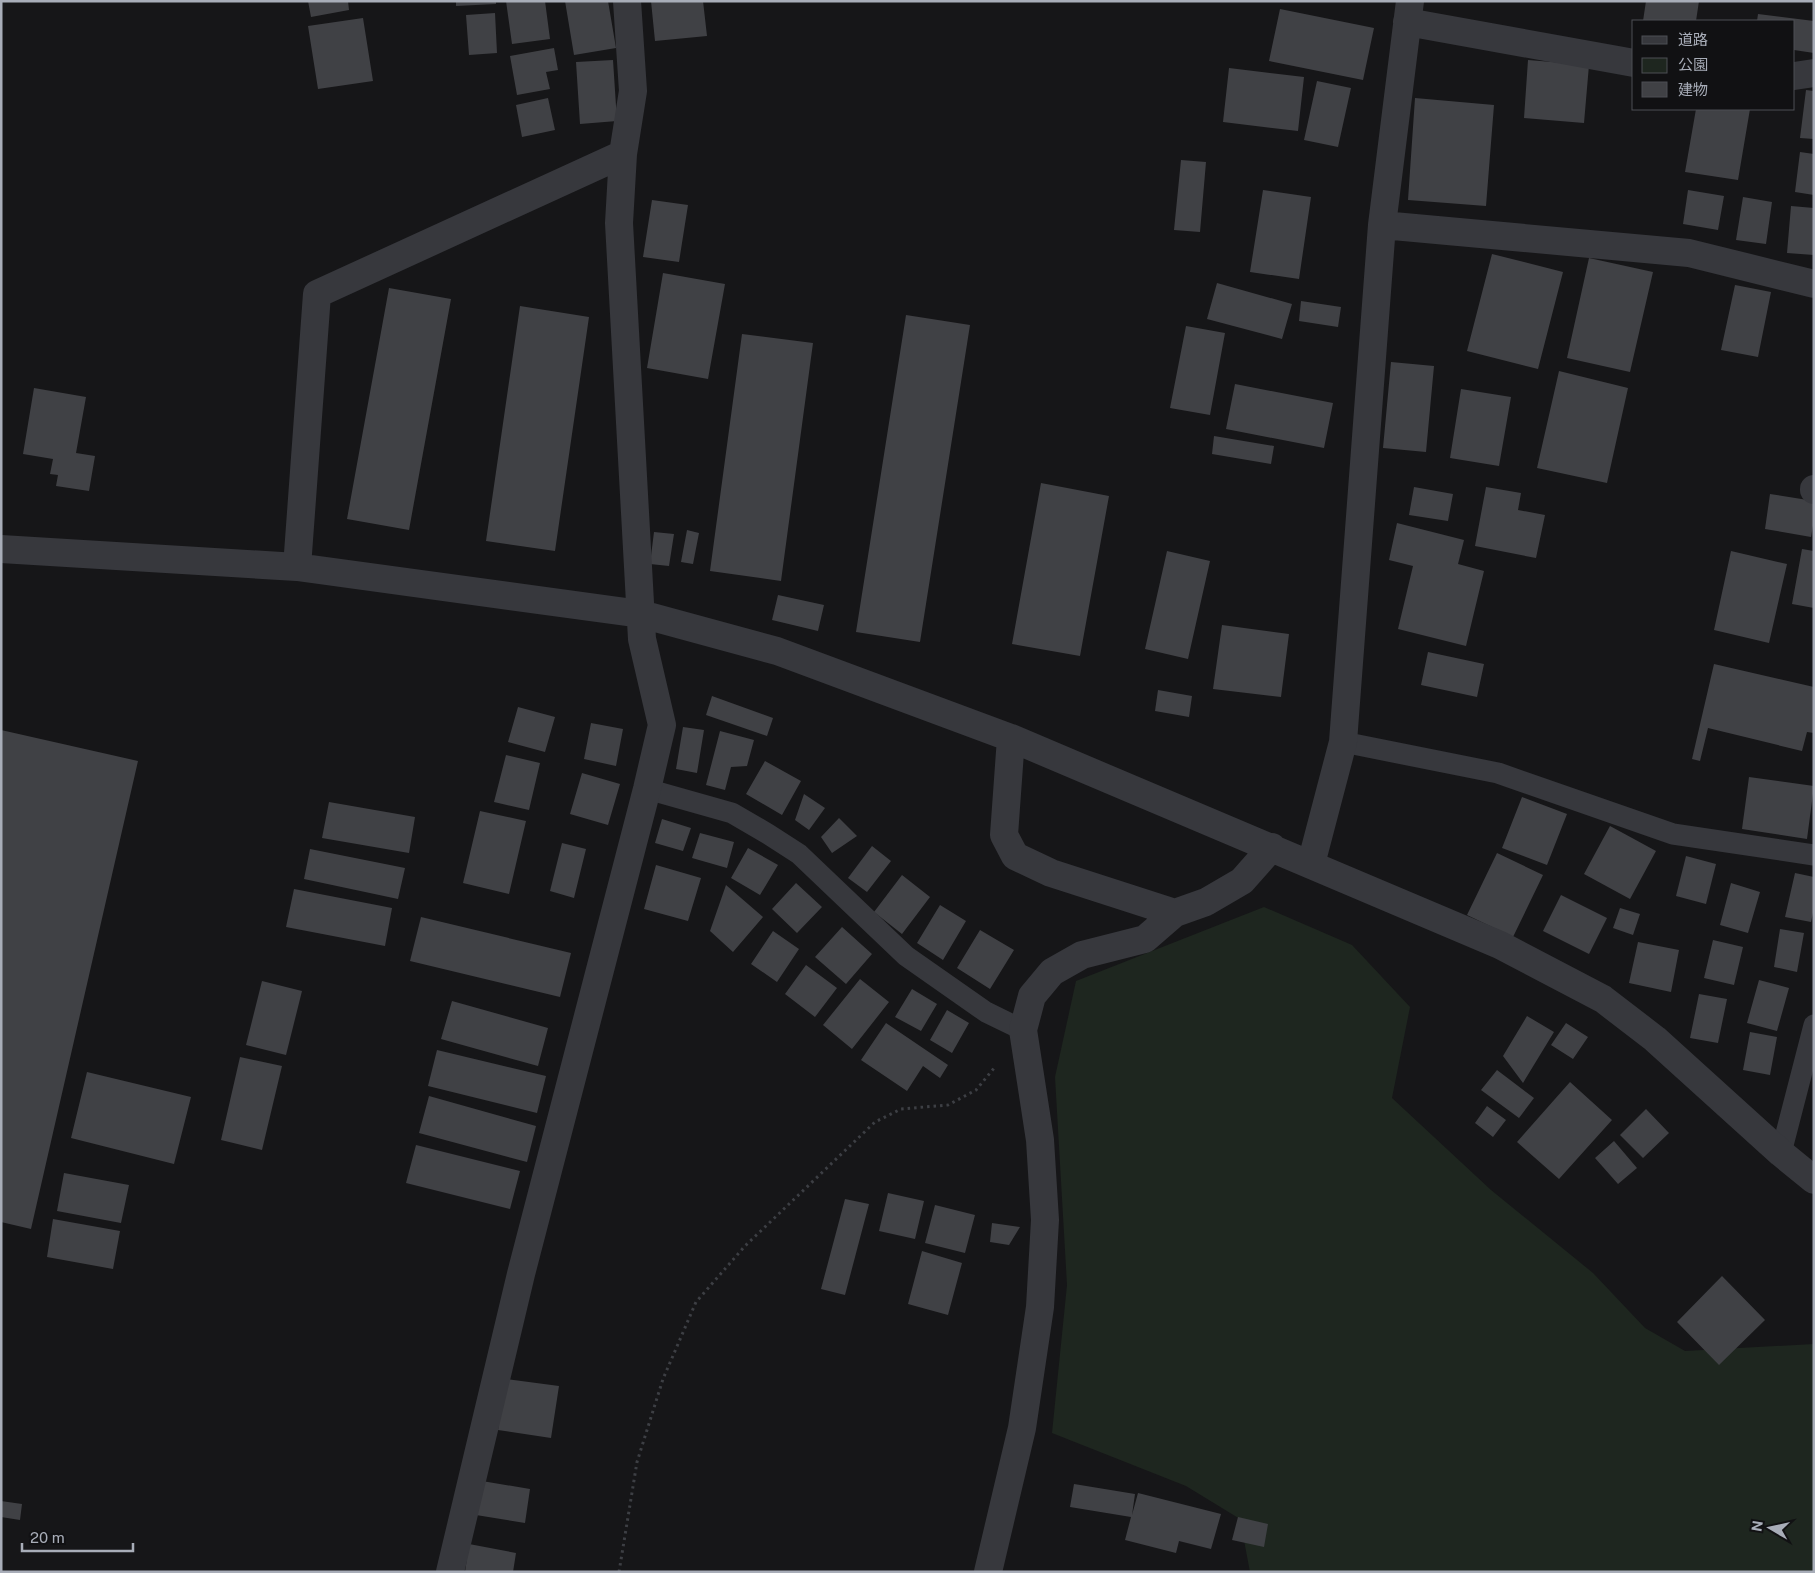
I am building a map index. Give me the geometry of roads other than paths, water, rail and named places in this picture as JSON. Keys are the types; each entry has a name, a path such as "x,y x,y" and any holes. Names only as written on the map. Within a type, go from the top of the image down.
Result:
{"street":[{"path":"450,1572 521,1274 662,725 642,639 618,223 623,154 632,91 627,1"},
{"path":"1311,864 1344,742 1382,225 1408,12 1632,63"},
{"path":"1795,76 1814,73"},
{"path":"297,567 317,294 623,154"},
{"path":"1382,225 1689,253 1814,284"},
{"path":"1,549 297,567 641,614 777,651 1011,738 1500,945 1603,999 1655,1039 1781,1153 1814,1180"},
{"path":"1011,738 1004,835 1015,856 1051,873 1174,913"},
{"path":"988,1572 1022,1428 1041,1298 1045,1220 1044,1202 1040,1140 1024,1030 1032,996 1052,972 1082,955 1145,939 1174,913 1206,902 1242,880 1272,848"}],"lane":[{"path":"1344,742 1498,773 1673,834 1813,853"},
{"path":"647,789 732,813 768,834 799,854 906,956 986,1012 1024,1030"},
{"path":"1781,1153 1814,1025"}]}
